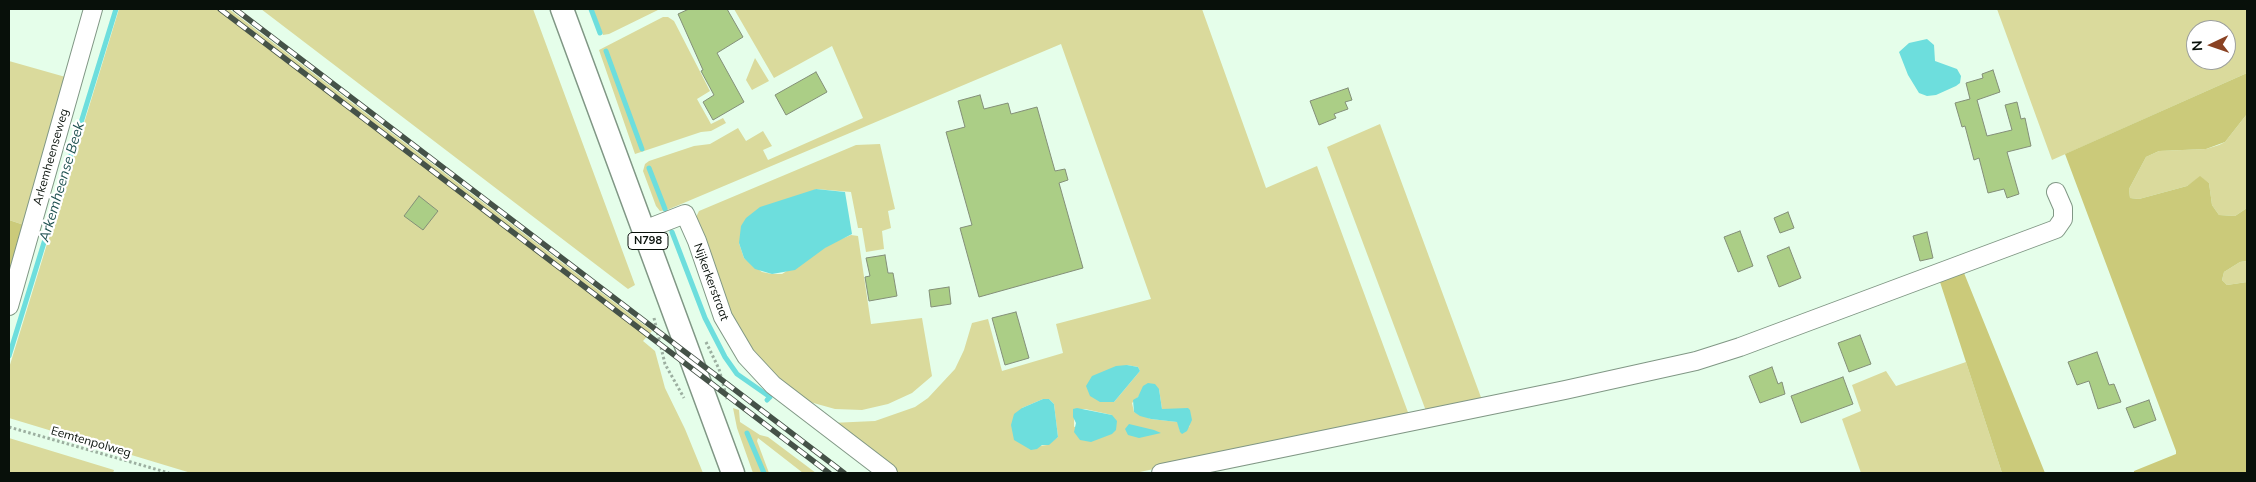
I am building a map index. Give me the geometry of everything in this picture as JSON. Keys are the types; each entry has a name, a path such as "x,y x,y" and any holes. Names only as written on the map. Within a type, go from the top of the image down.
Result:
{"main road":[{"name":"N798","path":"562,9 732,473"}],"street":[{"name":"Arkemheenseweg","path":"9,306 93,9"},
{"path":"1161,473 1696,361 1778,335 2056,229 2063,219 2063,208 2056,192"},
{"name":"Nijkerkerstraat","path":"644,230 685,214 697,241 723,317 746,356 773,385 888,473"}],"path":[{"name":"Eemtenpolweg","path":"9,427 169,473"}],"green space":[{"path":"119,9 229,9 652,331 643,341 655,351 665,388 685,429 703,473 191,473 9,418 9,368"},
{"path":"261,9 533,9 635,285 628,289"},
{"path":"593,9 660,9 609,34 603,35"},
{"path":"734,9 1202,9 1266,188 1317,166 1409,415 1135,473 893,473 831,423 875,421 915,407 928,398 955,369 964,350 972,323 988,319 1002,371 1063,353 1056,324 1151,299 1061,44 667,210 660,211 656,206 643,171 645,164 649,161 694,146 710,144 738,128 746,141 763,131 772,146 763,150 768,160 863,118 832,46 774,78","holes":["1127,365 1138,367 1140,371 1114,402 1100,402","1159,389 1162,409 1190,426 1180,431 1178,422 1151,419 1134,412 1132,403 1139,396","1043,399 1049,399 1054,404 1058,437 1047,445 1039,446 1022,408","1074,409 1085,409 1112,415 1074,427"]},
{"path":"1997,9 2247,9 2247,73 2052,160"},
{"path":"663,17 668,17 674,21 710,91 697,99 711,124 723,118 726,123 711,131 701,132 635,154 599,50"},
{"path":"755,58 769,81 752,90 746,80"},
{"path":"9,61 69,78 27,226 9,220"},
{"path":"2247,114 2247,208 2235,216 2219,215 2212,205 2209,183 2200,177 2187,186 2139,199 2130,198 2129,189 2146,157 2159,151 2206,149 2219,145 2225,142"},
{"path":"1380,124 1482,400 1426,411 1327,147"},
{"path":"880,144 895,209 888,211 891,228 882,231 884,249 866,252 862,228 858,228 851,192 816,189 739,243 744,258 762,272 782,274 832,243 851,235 858,236 871,324 922,318 932,376 912,393 888,404 862,410 835,409 810,402 794,394 781,384 738,337 694,221 699,211 856,145"},
{"path":"2247,261 2247,282 2227,285 2222,280 2224,272 2240,262"},
{"path":"1966,362 2002,473 1861,473 1842,419 1861,411 1852,385 1886,371 1896,386"},
{"path":"733,408 739,410 740,422 760,435 768,437 816,473 803,473 758,438 757,441 769,473 753,473 737,428"},
{"path":"9,438 114,470 113,473 9,473"}],"shaded area":[{"path":"2247,73 2247,114 2225,142 2206,149 2159,151 2146,157 2129,189 2130,198 2139,199 2187,186 2200,176 2209,183 2212,205 2219,215 2235,216 2247,208 2247,261 2240,262 2224,272 2222,280 2227,285 2247,282 2247,473 2134,473 2134,471 2176,454 2176,451 2065,154"},
{"path":"9,220 27,226 9,286"},
{"path":"1962,268 2045,473 2002,473 1940,282"}],"water":[{"path":"1927,39 1934,45 1935,61 1957,69 1961,76 1960,83 1956,86 1936,95 1927,96 1919,93 1908,75 1899,52 1909,43"},
{"path":"816,189 845,192 852,234 825,248 795,270 772,274 755,269 744,258 739,243 741,226 746,218 760,207"},
{"path":"1116,366 1138,367 1140,371 1114,402 1100,402 1090,396 1086,386 1092,376"},
{"path":"1148,383 1155,384 1159,389 1162,409 1188,408 1190,410 1192,420 1187,431 1182,434 1177,422 1151,419 1134,412 1133,400 1138,397 1143,386"},
{"path":"1043,399 1049,399 1054,404 1058,437 1049,445 1042,445 1037,449 1031,450 1014,440 1011,425 1014,414 1022,408"},
{"path":"1077,408 1112,415 1117,421 1116,430 1112,434 1091,442 1080,440 1074,432 1076,423 1073,417 1073,409"},
{"path":"1129,424 1161,433 1139,438 1128,435 1125,429"}],"building":[{"path":"689,9 727,9 743,37 717,53 744,102 713,120 703,102 714,95 701,71 703,70 678,14"},
{"path":"1993,70 2000,92 1977,100 1987,136 2012,130 2005,105 2017,102 2021,119 2025,118 2031,146 2007,152 2019,194 2007,198 2004,189 1988,193 1979,158 1974,160 1965,126 1962,127 1955,103 1970,99 1966,83 1983,78 1982,74"},
{"path":"816,72 827,92 786,115 775,95"},
{"path":"1348,88 1352,100 1345,102 1348,109 1334,114 1336,118 1319,125 1310,101"},
{"path":"980,95 984,109 1008,103 1011,114 1037,107 1055,171 1065,169 1068,180 1059,183 1083,268 979,297 960,228 972,225 946,132 965,127 958,101"},
{"path":"419,196 438,211 423,230 404,216"},
{"path":"1788,212 1794,228 1780,233 1774,218"},
{"path":"1740,231 1753,266 1738,272 1724,237"},
{"path":"1927,232 1933,258 1920,261 1913,236"},
{"path":"1789,247 1801,278 1779,287 1767,256"},
{"path":"885,255 888,273 893,273 897,296 869,301 865,277 870,276 866,258"},
{"path":"949,287 951,304 931,307 929,290"},
{"path":"1016,312 1029,358 1005,365 992,318"},
{"path":"1860,335 1871,364 1849,372 1838,343"},
{"path":"2097,352 2109,385 2114,384 2121,402 2098,409 2089,381 2077,385 2068,362"},
{"path":"1772,367 1778,384 1782,382 1785,394 1760,403 1749,376"},
{"path":"1843,377 1853,404 1801,423 1791,396"},
{"path":"2149,400 2156,420 2134,428 2126,408"}],"waterway":[{"name":"Arkemheense Beek","path":"9,356 116,9"},
{"path":"591,9 600,33"},
{"path":"606,51 642,149"},
{"path":"649,168 665,209"},
{"path":"672,232 705,318 725,357 737,374 770,397 767,400"},
{"path":"747,433 764,473"}],"railway":[{"path":"220,9 829,473"},
{"path":"235,9 844,473"}]}
